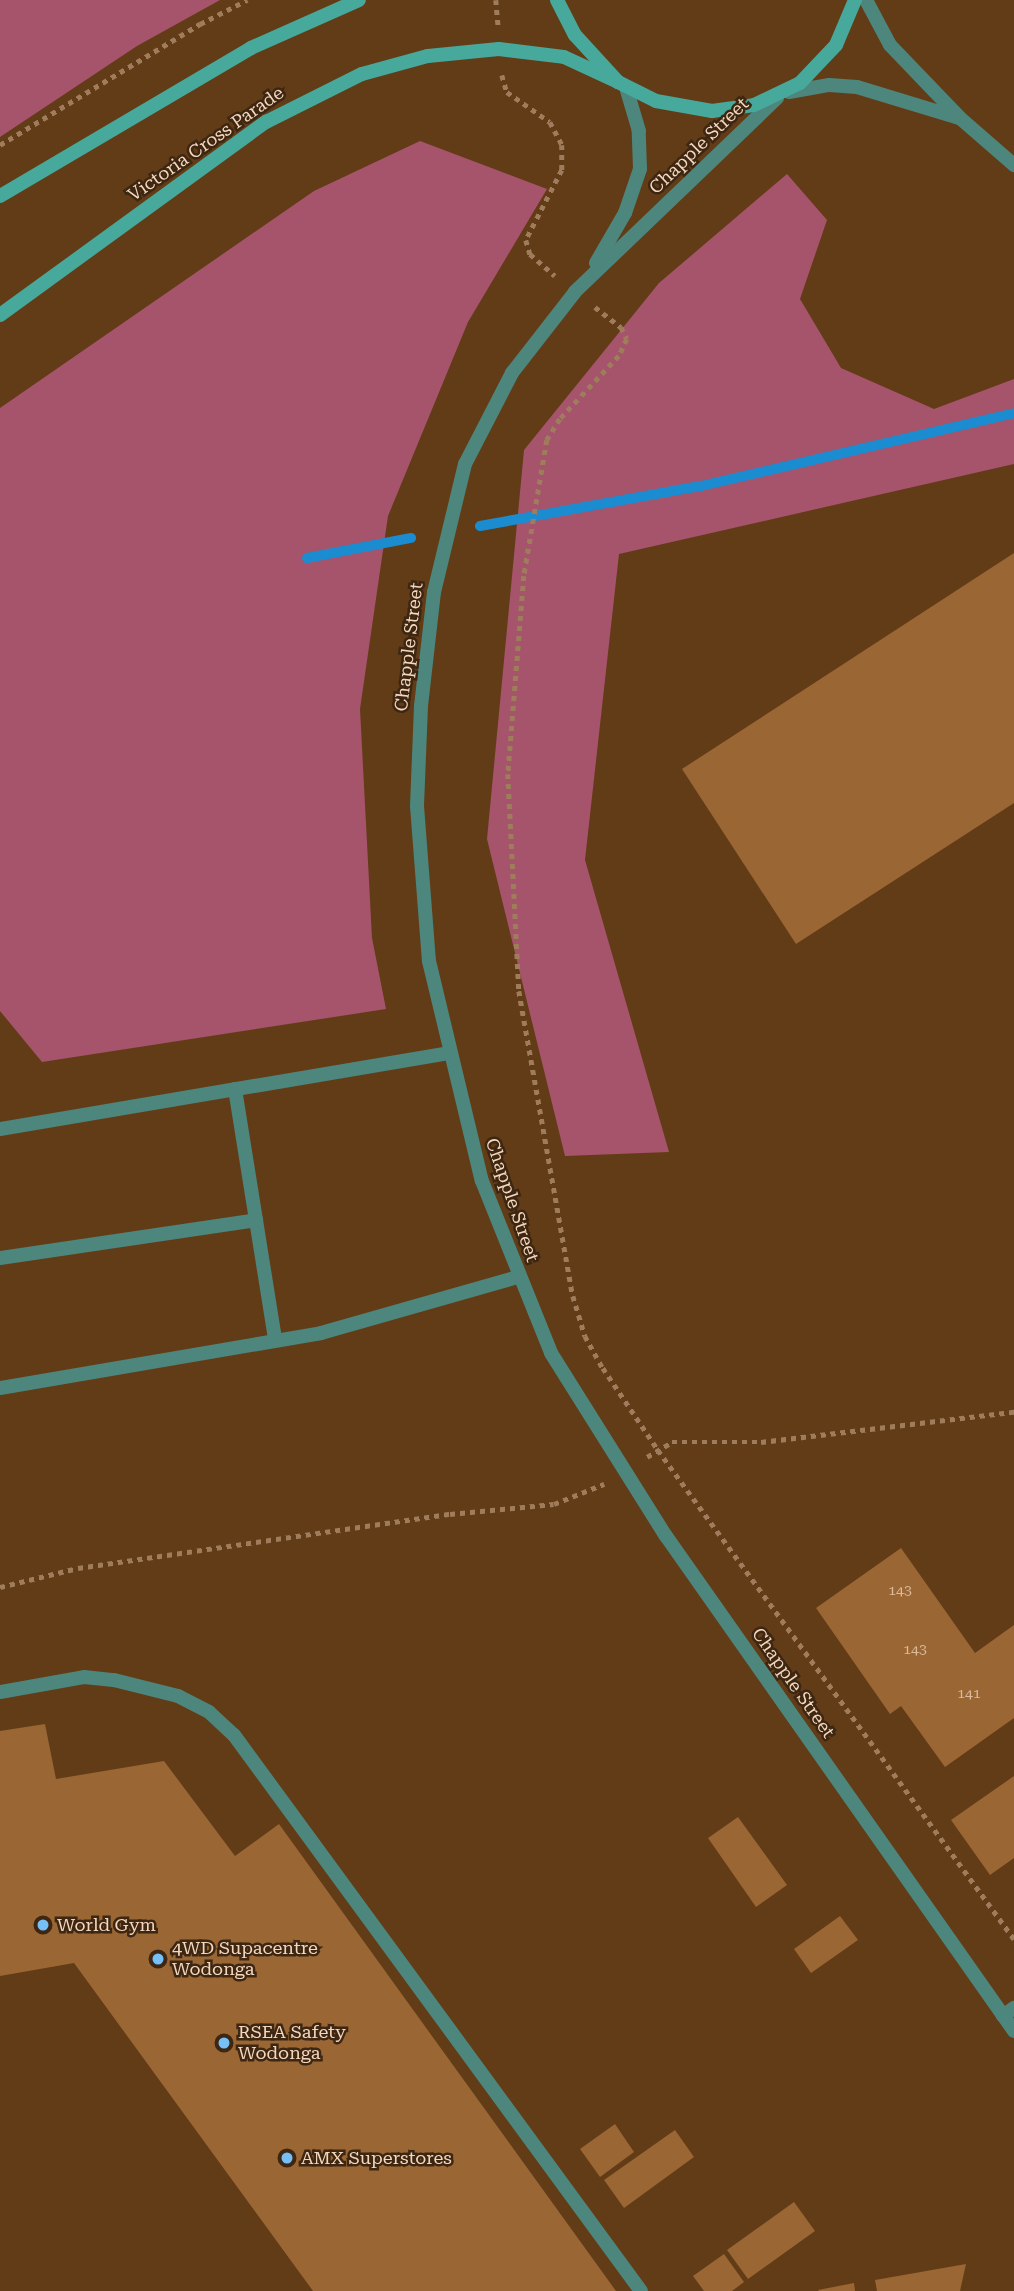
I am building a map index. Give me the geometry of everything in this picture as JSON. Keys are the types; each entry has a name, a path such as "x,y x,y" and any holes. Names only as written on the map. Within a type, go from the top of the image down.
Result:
{"main road":[{"path":"0,196 251,48 359,0"},
{"path":"557,0 575,35 622,85"},
{"path":"782,95 836,45 855,0"},
{"name":"Victoria Cross Parade","path":"0,315 221,153 300,102 386,67 499,49 565,57 622,85 674,106 712,111 735,110 782,95"}],"street":[{"path":"866,0 890,45 960,118 1014,165"},
{"name":"Chapple Street","path":"586,279 617,230 640,169 639,131 622,85"},
{"path":"782,95 829,85 856,87 960,118"},
{"name":"Chapple Street","path":"782,95 586,279 512,373 480,430 455,492 433,592 421,706 418,806 429,961 449,1053 482,1181 518,1277 551,1353 624,1472 1008,2012 1014,2031"},
{"path":"0,1129 449,1053"},
{"path":"235,1089 275,1340"},
{"path":"0,1258 256,1220"},
{"path":"0,1388 321,1333 518,1277"},
{"path":"0,1692 84,1677 114,1680 178,1696 209,1712 234,1735 641,2291"}],"path":[{"path":"0,145 200,24 247,0"},
{"path":"495,0 499,49 507,92 550,122 565,158 529,230 527,247 575,292 621,327 627,339 608,369 553,429 538,489 524,576 508,775 519,991 573,1296 585,1336 658,1450 1014,1939"},
{"path":"0,1587 92,1566 450,1514 554,1504 589,1492 672,1441 761,1442 1014,1412"}],"shaded area":[{"path":"0,0 220,0 137,46 0,137"},
{"path":"420,141 547,189 468,322 388,516 360,709 372,938 386,1009 42,1062 0,1011 0,408 314,191"},
{"path":"787,174 827,220 800,299 841,368 934,409 1014,379 1014,464 619,554 585,860 669,1152 565,1156 487,839 524,450 659,283"}],"building":[{"path":"1014,553 1014,803 796,944 682,769"},
{"path":"901,1548 975,1653 1014,1625 1014,1718 945,1767 901,1706 890,1714 816,1608"},
{"path":"45,1724 56,1779 164,1761 235,1856 279,1824 616,2291 313,2291 74,1963 0,1976 0,1731"},
{"path":"1014,1776 1014,1858 990,1875 951,1820"},
{"path":"738,1817 787,1885 756,1907 708,1838"},
{"path":"840,1916 858,1940 811,1973 794,1949"},
{"path":"615,2124 634,2152 600,2177 580,2149"},
{"path":"675,2130 694,2157 624,2208 604,2180"},
{"path":"794,2202 815,2231 748,2279 727,2250"},
{"path":"724,2254 744,2282 732,2291 704,2291 693,2276"},
{"path":"966,2264 960,2291 877,2291 875,2280"},
{"path":"854,2283 855,2291 818,2290"}],"waterway":[{"path":"480,526 701,486 1014,413"},
{"path":"307,558 411,538"}],"place":[{"name":"World Gym","path":"43,1925"},
{"name":"4WD Supacentre Wodonga","path":"158,1959"},
{"name":"RSEA Safety Wodonga","path":"224,2043"},
{"name":"AMX Superstores","path":"287,2158"}]}
